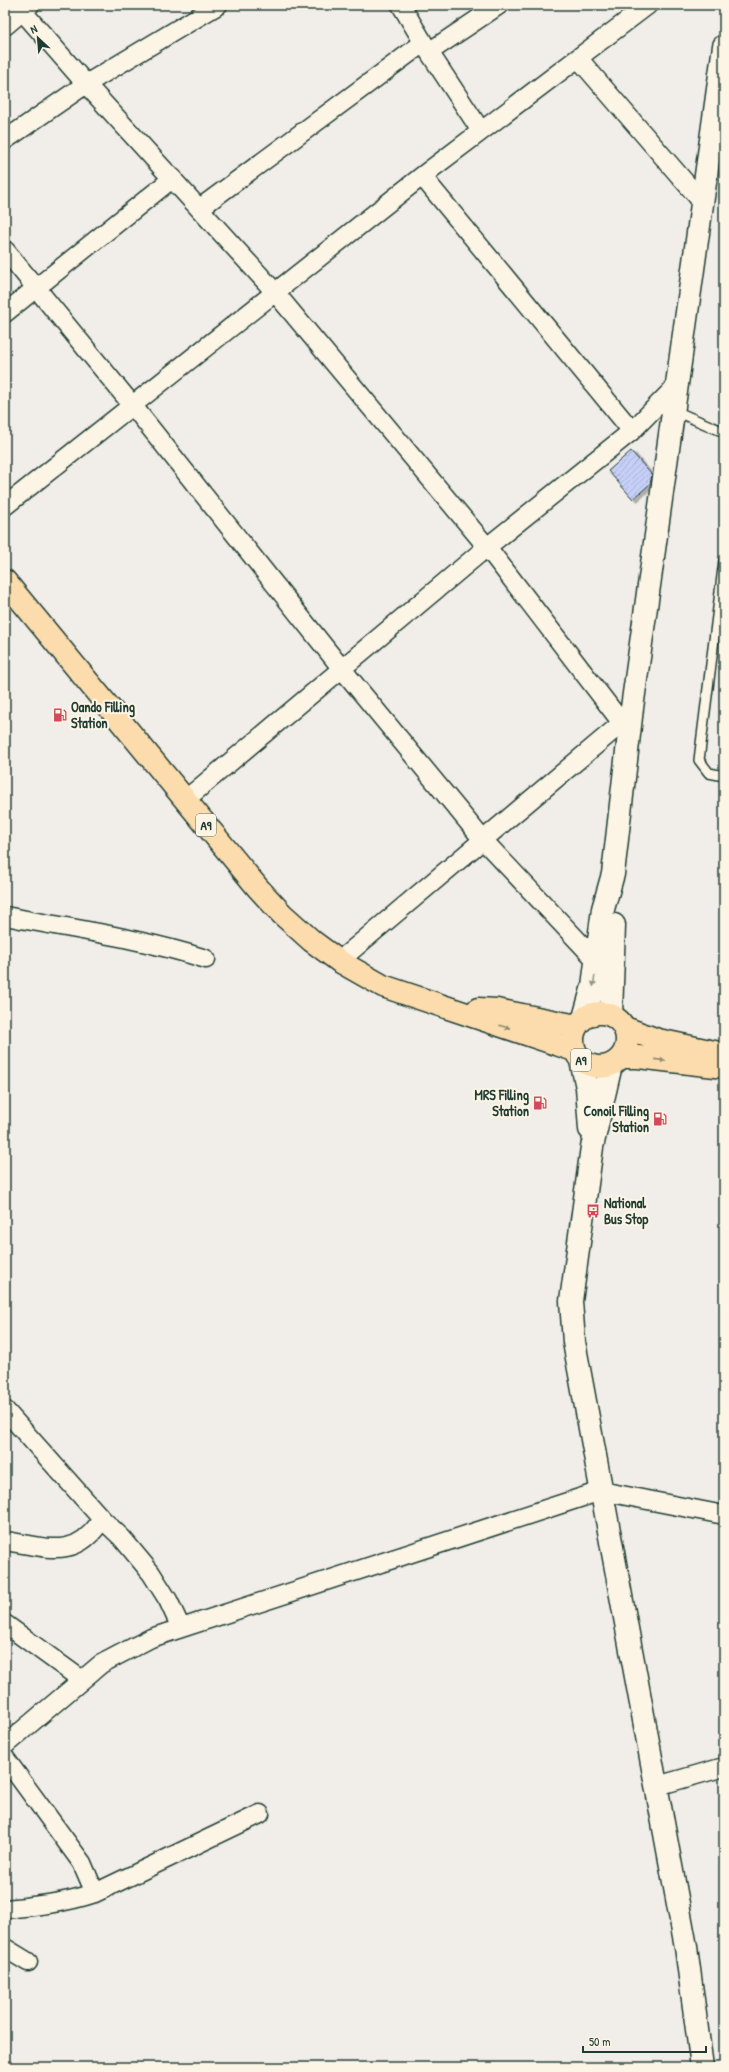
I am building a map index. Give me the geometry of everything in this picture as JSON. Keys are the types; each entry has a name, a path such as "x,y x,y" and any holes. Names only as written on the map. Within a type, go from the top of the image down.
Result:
{"highway":[{"name":"A9","path":"5,581 258,888 282,914 312,941 339,961 383,986 455,1008 478,1019 578,1056 591,1066 601,1068 616,1061 638,1057 724,1066"},
{"name":"A9","path":"455,1008 497,1010 580,1022"},
{"name":"A9","path":"578,1056 572,1042 580,1022 592,1014 602,1013 658,1040 724,1054"},
{"path":"616,1061 626,1048 627,1038 618,1022"}],"street":[{"path":"5,140 86,84 218,5"},
{"path":"401,5 426,48 482,131"},
{"path":"200,208 426,48 499,5"},
{"path":"5,506 133,406 274,291 422,176 648,5"},
{"path":"5,26 23,7 86,84 173,178 274,291 627,715"},
{"path":"618,1022 613,874 627,715 675,411 677,385 724,46"},
{"path":"578,58 703,203"},
{"path":"422,176 632,431"},
{"path":"5,313 173,178"},
{"path":"5,250 35,289 133,406 342,670 483,840 596,960"},
{"path":"185,800 487,547 632,431 677,385"},
{"path":"339,961 483,840 627,715"},
{"path":"580,1022 593,986 603,909 613,874"},
{"path":"5,916 152,944 206,959"},
{"path":"578,1056 587,1087 592,1148"},
{"path":"616,1061 592,1148 571,1301 574,1342 686,1947 702,2067"},
{"path":"5,1410 102,1519 122,1538 151,1574 168,1600 181,1628"},
{"path":"5,1746 101,1664 151,1638 601,1491 724,1515"},
{"path":"5,1541 64,1548 80,1544 94,1532 102,1519"},
{"path":"5,1624 82,1680"},
{"path":"5,1758 77,1857 95,1893"},
{"path":"657,1786 724,1767"},
{"path":"5,1909 55,1904 95,1893 260,1814"},
{"path":"5,1948 28,1962"}],"lane":[{"path":"675,411 724,432"},
{"path":"724,560 720,629 699,760 709,773 724,776"}],"building":[{"path":"631,451 652,475 650,484 633,499 608,471"}],"place":[{"name":"Oando Filling Station","path":"60,715"},
{"name":"MRS Filling Station","path":"540,1103"},
{"name":"Conoil Filling Station","path":"660,1119"},
{"name":"National Bus Stop","path":"593,1211"}]}
